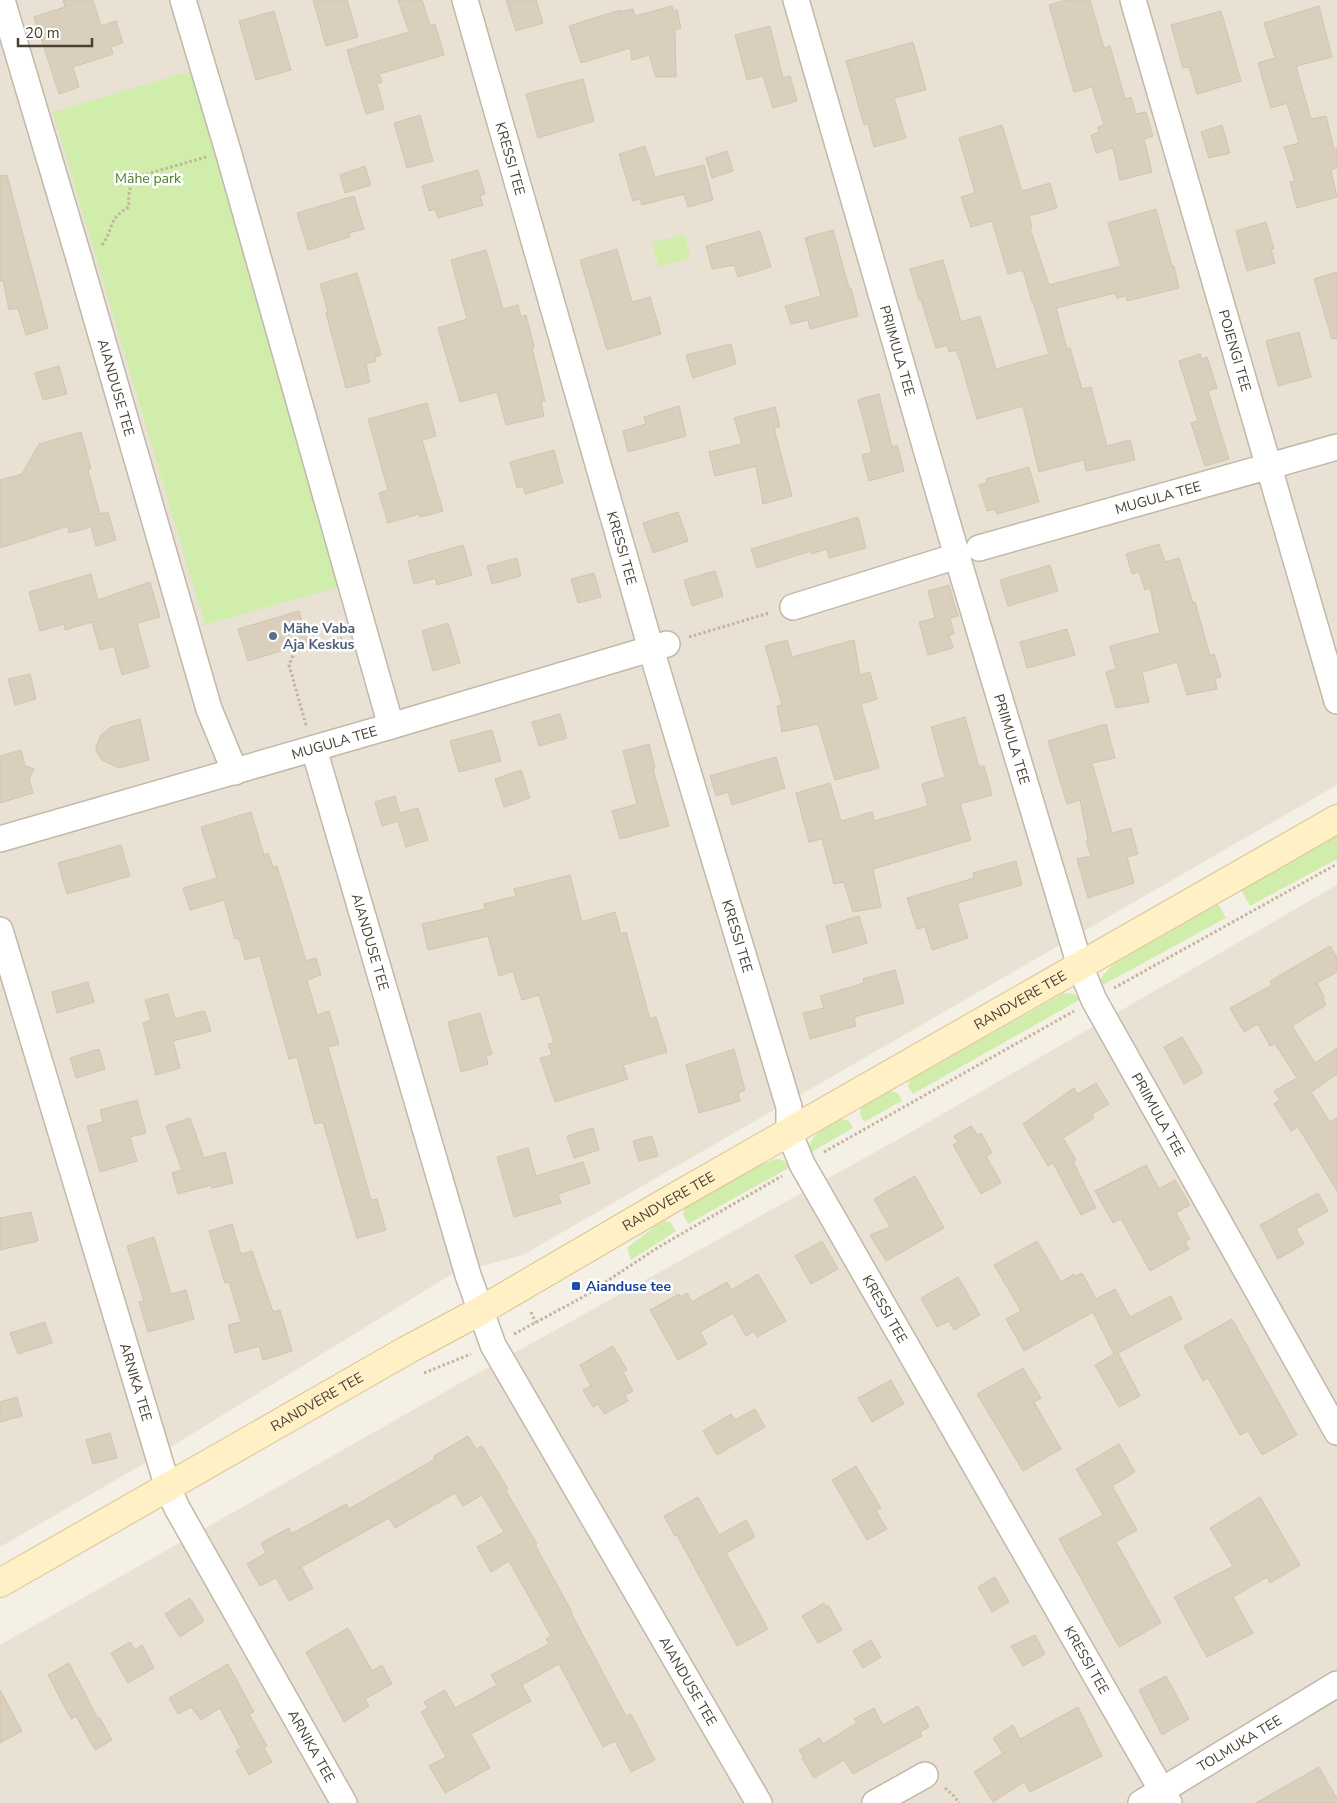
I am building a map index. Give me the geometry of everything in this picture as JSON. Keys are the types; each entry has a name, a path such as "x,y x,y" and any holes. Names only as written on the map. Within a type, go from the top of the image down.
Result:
{"main road":[{"name":"RANDVERE TEE","path":"0,1583 407,1350 480,1311 1337,819"}],"street":[{"name":"AIANDUSE TEE","path":"2,0 209,709 235,772"},
{"path":"184,0 392,726"},
{"name":"KRESSI TEE","path":"465,0 659,646 788,1107 789,1132 807,1172 1157,1799"},
{"name":"PRIIMULA TEE","path":"796,0 968,552 1080,966 1094,1000 1337,1432"},
{"name":"POJENGI TEE","path":"1133,0 1337,701"},
{"name":"MUGULA TEE","path":"793,606 968,552 1337,447"},
{"name":"MUGULA TEE","path":"0,840 659,646"},
{"name":"AIANDUSE TEE","path":"314,749 480,1311 493,1344 759,1803"},
{"name":"ARNIKA TEE","path":"0,930 168,1488 182,1517 344,1803"},
{"name":"TOLMUKA TEE","path":"1157,1799 1337,1684"},
{"path":"876,1803 925,1775"}],"path":[{"path":"78,255 102,245 110,234 113,220 121,211 129,207 128,195 136,177 228,151"},
{"path":"659,646 793,606"},
{"path":"314,749 289,665 295,651 364,631"},
{"path":"1109,991 1337,864"},
{"path":"528,1307 536,1322"}],"shaded area":[{"path":"0,0 1337,0 1337,785 523,1255 452,1274 140,1466 0,1547"},
{"path":"1337,885 1337,1803 0,1803 0,1645 462,1382 913,1131"}],"green space":[{"name":"Mähe park","path":"191,71 339,587 205,625 53,112"},
{"path":"684,234 691,258 659,267 652,243"},
{"path":"1337,836 1337,859 1250,906 1241,890"},
{"path":"1219,905 1226,918 1099,987 1101,978 1112,965"},
{"path":"1064,993 1075,994 1081,999 913,1094 908,1086 910,1080"},
{"path":"891,1091 898,1093 902,1101 864,1122 860,1115 861,1106"},
{"path":"842,1119 849,1121 853,1128 808,1154 811,1141 815,1136 824,1128"},
{"path":"780,1159 792,1166 688,1224 683,1214 685,1208 761,1165"},
{"path":"665,1221 670,1222 676,1231 631,1260 627,1248"}],"building":[{"path":"63,0 93,0 101,26 116,21 123,43 111,47 113,54 73,67 79,87 59,94 34,17 65,7"},
{"path":"313,0 347,0 358,37 326,46"},
{"path":"398,0 422,0 430,25 435,24 444,55 379,74 382,82 377,84 384,109 366,114 347,50 409,32"},
{"path":"506,0 536,0 543,23 516,31"},
{"path":"1066,0 1090,0 1104,48 1110,46 1125,99 1131,97 1136,114 1146,112 1153,136 1144,139 1152,172 1120,180 1113,148 1096,153 1091,135 1099,132 1098,127 1104,125 1092,87 1074,92 1049,5"},
{"path":"672,6 673,11 677,10 681,28 675,30 676,77 656,77 649,55 632,60 630,48 581,63 569,26 620,10 620,12 633,9 635,16"},
{"path":"1319,6 1332,57 1296,66 1311,119 1326,116 1334,149 1337,148 1337,168 1331,170 1337,197 1297,208 1290,182 1295,181 1284,147 1299,143 1287,103 1271,108 1258,63 1275,58 1264,23"},
{"path":"274,11 291,70 256,80 239,21"},
{"path":"1221,11 1241,81 1197,94 1189,67 1183,68 1171,25"},
{"path":"770,26 783,78 790,76 797,101 773,108 763,76 747,80 735,35"},
{"path":"913,42 926,90 894,98 906,138 874,147 868,124 864,125 846,61"},
{"path":"583,79 594,121 538,138 526,94"},
{"path":"420,115 433,161 407,168 394,123"},
{"path":"1002,125 1022,191 1050,183 1057,208 1029,216 1032,227 1030,228 1049,285 1121,266 1108,223 1156,209 1179,288 1127,301 1126,296 1117,298 1115,293 1056,308 1067,349 1070,348 1082,389 1091,387 1107,446 1130,440 1135,460 1086,471 1084,460 1039,472 1023,406 977,419 956,350 949,352 947,345 936,348 910,269 943,260 961,322 980,316 996,369 1049,354 1023,270 1008,274 992,221 971,227 961,197 975,193 959,138"},
{"path":"1222,125 1230,153 1209,158 1201,132"},
{"path":"645,146 655,177 704,165 713,200 688,207 684,194 642,205 640,199 633,201 619,154"},
{"path":"727,151 733,171 712,178 706,158"},
{"path":"365,166 371,185 345,193 340,175"},
{"path":"478,170 485,194 480,196 483,205 438,218 435,209 429,211 422,186"},
{"path":"7,175 48,328 26,335 18,308 9,310 3,280 0,281 0,176"},
{"path":"354,196 364,229 349,233 350,237 308,250 297,213"},
{"path":"1266,222 1274,249 1271,249 1275,263 1247,271 1236,231"},
{"path":"833,230 858,316 810,329 808,320 791,324 785,306 821,296 805,238"},
{"path":"760,231 771,267 738,277 734,265 712,269 706,246"},
{"path":"617,249 632,302 650,297 661,334 607,350 580,260"},
{"path":"486,250 503,309 518,305 521,317 526,315 545,401 541,401 544,416 506,425 497,392 460,402 438,328 467,319 451,260"},
{"path":"1337,272 1337,338 1332,339 1314,279"},
{"path":"357,273 381,355 375,357 376,361 366,364 370,382 346,388 320,284"},
{"path":"1299,332 1311,377 1278,386 1266,341"},
{"path":"731,344 736,364 693,378 686,355"},
{"path":"1200,354 1201,359 1207,357 1217,388 1208,391 1229,459 1205,466 1191,423 1198,421 1179,361"},
{"path":"59,366 67,394 43,400 35,373"},
{"path":"879,394 892,447 897,445 904,471 869,481 862,455 872,452 858,400"},
{"path":"427,403 436,436 422,440 443,511 420,517 419,514 388,523 379,493 388,490 368,419"},
{"path":"679,406 686,436 628,452 623,431 646,424 644,417"},
{"path":"775,407 780,427 774,428 792,496 763,504 756,466 715,476 709,452 742,444 734,418"},
{"path":"81,432 91,469 88,470 100,514 108,512 116,540 96,546 91,527 69,533 68,526 0,548 0,480 22,474 39,444"},
{"path":"554,450 563,483 525,494 523,486 517,488 510,462"},
{"path":"1029,467 1039,502 997,514 995,509 987,511 979,485 987,483 986,479"},
{"path":"678,512 688,541 653,553 643,523"},
{"path":"858,517 866,548 829,558 827,549 811,554 811,551 757,568 751,549"},
{"path":"1159,544 1165,562 1179,558 1193,603 1195,602 1210,656 1214,654 1221,677 1215,678 1217,689 1187,695 1177,662 1142,672 1149,702 1116,708 1106,672 1116,669 1110,646 1160,633 1150,588 1145,590 1139,572 1132,574 1126,554"},
{"path":"463,545 472,575 437,585 435,578 414,584 408,561"},
{"path":"517,558 521,576 492,584 487,566"},
{"path":"1050,565 1058,591 1008,606 1000,580"},
{"path":"715,571 723,596 692,606 684,580"},
{"path":"594,573 601,597 578,603 571,579"},
{"path":"91,574 98,600 150,582 160,617 137,623 149,667 122,675 114,646 100,650 92,622 65,630 64,624 40,631 29,592"},
{"path":"949,585 958,616 950,618 954,634 949,635 953,648 928,655 919,622 935,618 928,591"},
{"name":"Mähe Vaba Aja Keskus","path":"299,611 308,643 248,661 238,629"},
{"path":"448,623 460,663 433,671 422,631"},
{"path":"1067,629 1075,655 1027,668 1020,642"},
{"path":"787,640 792,657 854,640 860,675 870,672 877,699 861,704 879,768 835,780 818,724 782,732 777,706 782,705 765,646"},
{"path":"30,674 36,699 15,705 8,679"},
{"path":"560,714 567,738 539,746 532,722"},
{"path":"965,717 979,767 984,766 992,795 960,804 971,840 873,869 881,907 853,912 844,882 834,884 822,839 809,842 796,793 830,783 841,821 872,812 874,821 928,806 922,784 945,777 931,727"},
{"path":"140,719 149,760 119,768 102,760 96,751 101,735 111,727"},
{"path":"1106,724 1115,758 1092,763 1112,833 1131,828 1138,854 1127,857 1134,883 1088,898 1077,859 1091,856 1086,841 1088,840 1080,800 1067,804 1048,741"},
{"path":"492,730 501,761 459,772 450,741"},
{"path":"649,744 655,768 653,769 669,826 620,839 612,811 637,804 623,751"},
{"path":"21,750 25,766 34,769 29,779 33,793 0,803 0,756"},
{"path":"776,757 785,788 732,805 728,792 716,796 710,776"},
{"path":"521,770 530,798 504,807 495,779"},
{"path":"395,796 400,813 418,808 428,840 406,847 398,821 382,826 375,802"},
{"path":"251,812 264,855 268,853 273,867 277,866 306,961 316,958 321,975 307,980 317,1015 329,1011 339,1044 328,1047 371,1200 377,1199 386,1230 357,1238 323,1122 315,1124 297,1057 289,1059 260,956 245,960 239,938 235,939 224,900 190,910 183,888 217,878 201,827"},
{"path":"121,845 130,876 67,894 58,863"},
{"path":"1016,861 1022,885 957,903 968,938 932,950 925,927 917,929 907,898 974,878 973,873"},
{"path":"570,875 582,922 615,912 621,934 626,932 650,1019 656,1017 667,1052 623,1065 628,1079 555,1102 540,1058 552,1055 548,1044 554,1043 539,995 522,1000 513,971 499,976 488,936 428,950 422,924 485,909 484,904 516,896 514,889"},
{"path":"859,916 867,943 833,953 826,926"},
{"path":"1330,946 1337,958 1337,972 1317,983 1326,1005 1292,1026 1315,1063 1337,1048 1337,1074 1311,1092 1330,1122 1337,1118 1337,1191 1298,1127 1291,1131 1274,1104 1280,1100 1274,1091 1297,1078 1275,1044 1270,1046 1258,1024 1244,1032 1230,1008 1272,985 1270,981"},
{"path":"895,970 904,1003 854,1017 856,1026 810,1039 803,1013 824,1008 820,996 864,983 863,979"},
{"path":"88,982 94,1002 57,1013 52,992"},
{"path":"168,994 175,1019 203,1011 211,1031 173,1041 180,1068 156,1075 143,1023 151,1020 145,1000"},
{"path":"480,1013 492,1054 486,1056 488,1064 461,1072 448,1022"},
{"path":"1182,1037 1203,1073 1184,1084 1164,1047"},
{"path":"99,1049 105,1069 76,1078 70,1058"},
{"path":"734,1049 745,1090 738,1093 740,1101 699,1113 686,1065"},
{"path":"1096,1083 1109,1104 1092,1114 1094,1118 1063,1138 1076,1160 1073,1161 1096,1208 1081,1215 1053,1163 1048,1166 1023,1124 1074,1088 1078,1094"},
{"path":"137,1100 146,1133 130,1137 137,1161 100,1172 87,1126 103,1122 100,1110"},
{"path":"190,1118 204,1158 225,1152 233,1183 212,1188 211,1185 178,1194 172,1173 182,1170 166,1126"},
{"path":"971,1126 978,1135 981,1133 992,1153 986,1156 1001,1183 981,1194 953,1145 958,1142 954,1136"},
{"path":"593,1128 599,1150 574,1158 567,1136"},
{"path":"652,1136 658,1156 639,1161 633,1141"},
{"path":"528,1148 536,1176 583,1162 590,1183 558,1194 561,1203 514,1217 497,1157"},
{"path":"1146,1165 1159,1189 1175,1180 1190,1205 1176,1213 1190,1239 1185,1241 1189,1249 1150,1271 1121,1219 1113,1223 1095,1191"},
{"path":"915,1176 944,1228 886,1261 870,1235 890,1227 874,1199"},
{"path":"1318,1193 1328,1211 1296,1229 1304,1244 1278,1259 1260,1225"},
{"path":"31,1212 38,1241 0,1250 0,1218"},
{"path":"232,1224 241,1254 252,1251 273,1312 280,1310 292,1351 263,1360 259,1346 235,1353 228,1325 241,1322 229,1282 225,1283 209,1231"},
{"path":"154,1237 171,1294 186,1290 194,1319 148,1332 139,1302 144,1301 127,1246"},
{"path":"822,1241 838,1269 811,1284 795,1256"},
{"path":"1037,1241 1061,1282 1074,1274 1075,1277 1082,1273 1096,1299 1115,1289 1130,1317 1171,1296 1182,1319 1118,1353 1140,1396 1119,1407 1095,1365 1114,1354 1093,1312 1024,1351 1006,1319 1021,1311 994,1265"},
{"path":"758,1274 786,1321 757,1337 754,1331 746,1336 733,1313 700,1332 707,1344 678,1360 650,1310 679,1294 681,1297 687,1293 692,1302 727,1282 731,1290"},
{"path":"958,1277 980,1315 954,1330 949,1321 937,1327 921,1298"},
{"path":"1232,1319 1297,1435 1262,1455 1248,1431 1240,1435 1208,1378 1203,1381 1184,1346"},
{"path":"45,1322 52,1343 18,1354 10,1333"},
{"path":"613,1346 627,1370 623,1372 633,1391 625,1395 628,1401 604,1414 598,1404 593,1407 583,1390 591,1386 580,1365"},
{"path":"1023,1368 1041,1398 1034,1402 1061,1449 1023,1471 977,1394"},
{"path":"891,1380 904,1404 872,1422 858,1398"},
{"path":"17,1397 22,1416 0,1422 0,1402"},
{"path":"755,1409 765,1427 717,1455 703,1431 731,1414 735,1420"},
{"path":"110,1433 117,1458 93,1464 86,1440"},
{"path":"468,1436 476,1449 482,1446 508,1489 506,1491 537,1544 535,1545 626,1716 631,1714 655,1760 631,1772 615,1741 603,1747 559,1664 522,1685 531,1701 471,1734 490,1768 445,1793 429,1766 446,1757 421,1712 428,1708 424,1702 445,1690 455,1708 497,1685 491,1675 549,1644 546,1639 551,1636 509,1561 491,1572 477,1547 504,1532 482,1495 463,1506 455,1493 395,1528 389,1518 301,1567 313,1588 289,1601 276,1578 260,1586 247,1564 266,1553 261,1543 289,1528 291,1534 346,1504 349,1509 435,1459 434,1456"},
{"path":"1119,1444 1135,1472 1112,1486 1137,1530 1116,1542 1161,1623 1119,1647 1059,1539 1103,1515 1076,1469"},
{"path":"856,1466 881,1508 876,1511 887,1529 867,1540 832,1480"},
{"path":"698,1497 719,1535 746,1520 755,1537 726,1553 768,1629 737,1646 677,1535 675,1536 664,1516"},
{"path":"1260,1497 1300,1565 1270,1583 1267,1577 1233,1597 1253,1633 1207,1657 1174,1597 1233,1566 1210,1528"},
{"path":"995,1577 1009,1602 992,1612 978,1587"},
{"path":"190,1598 204,1621 180,1637 165,1614"},
{"path":"824,1603 826,1607 828,1605 842,1630 818,1643 802,1616"},
{"path":"348,1628 372,1671 382,1665 392,1684 365,1699 369,1706 344,1722 306,1652"},
{"path":"1035,1635 1045,1654 1023,1666 1011,1646"},
{"path":"871,1640 881,1657 863,1668 853,1651"},
{"path":"130,1642 135,1650 142,1645 154,1668 128,1683 111,1653"},
{"path":"69,1663 98,1719 100,1718 112,1740 95,1750 76,1716 71,1719 48,1675"},
{"path":"228,1664 254,1712 249,1714 267,1746 264,1748 272,1762 249,1775 236,1751 241,1748 220,1708 201,1720 191,1707 178,1714 169,1698"},
{"path":"1166,1676 1189,1719 1162,1735 1139,1690"},
{"path":"0,1690 22,1731 0,1743"},
{"path":"918,1706 929,1727 920,1732 922,1736 853,1774 844,1760 814,1778 802,1758 804,1758 799,1750 820,1738 823,1744 857,1723 854,1719 874,1708 883,1725"},
{"path":"1078,1707 1102,1756 1030,1792 1024,1782 993,1802 974,1772 1003,1753 993,1738 1013,1725 1020,1739"},
{"path":"1319,1767 1337,1799 1337,1803 1256,1803"}],"place":[{"name":"Mähe Vaba Aja Keskus","path":"273,636"},
{"name":"Aianduse tee","path":"576,1286"}]}
